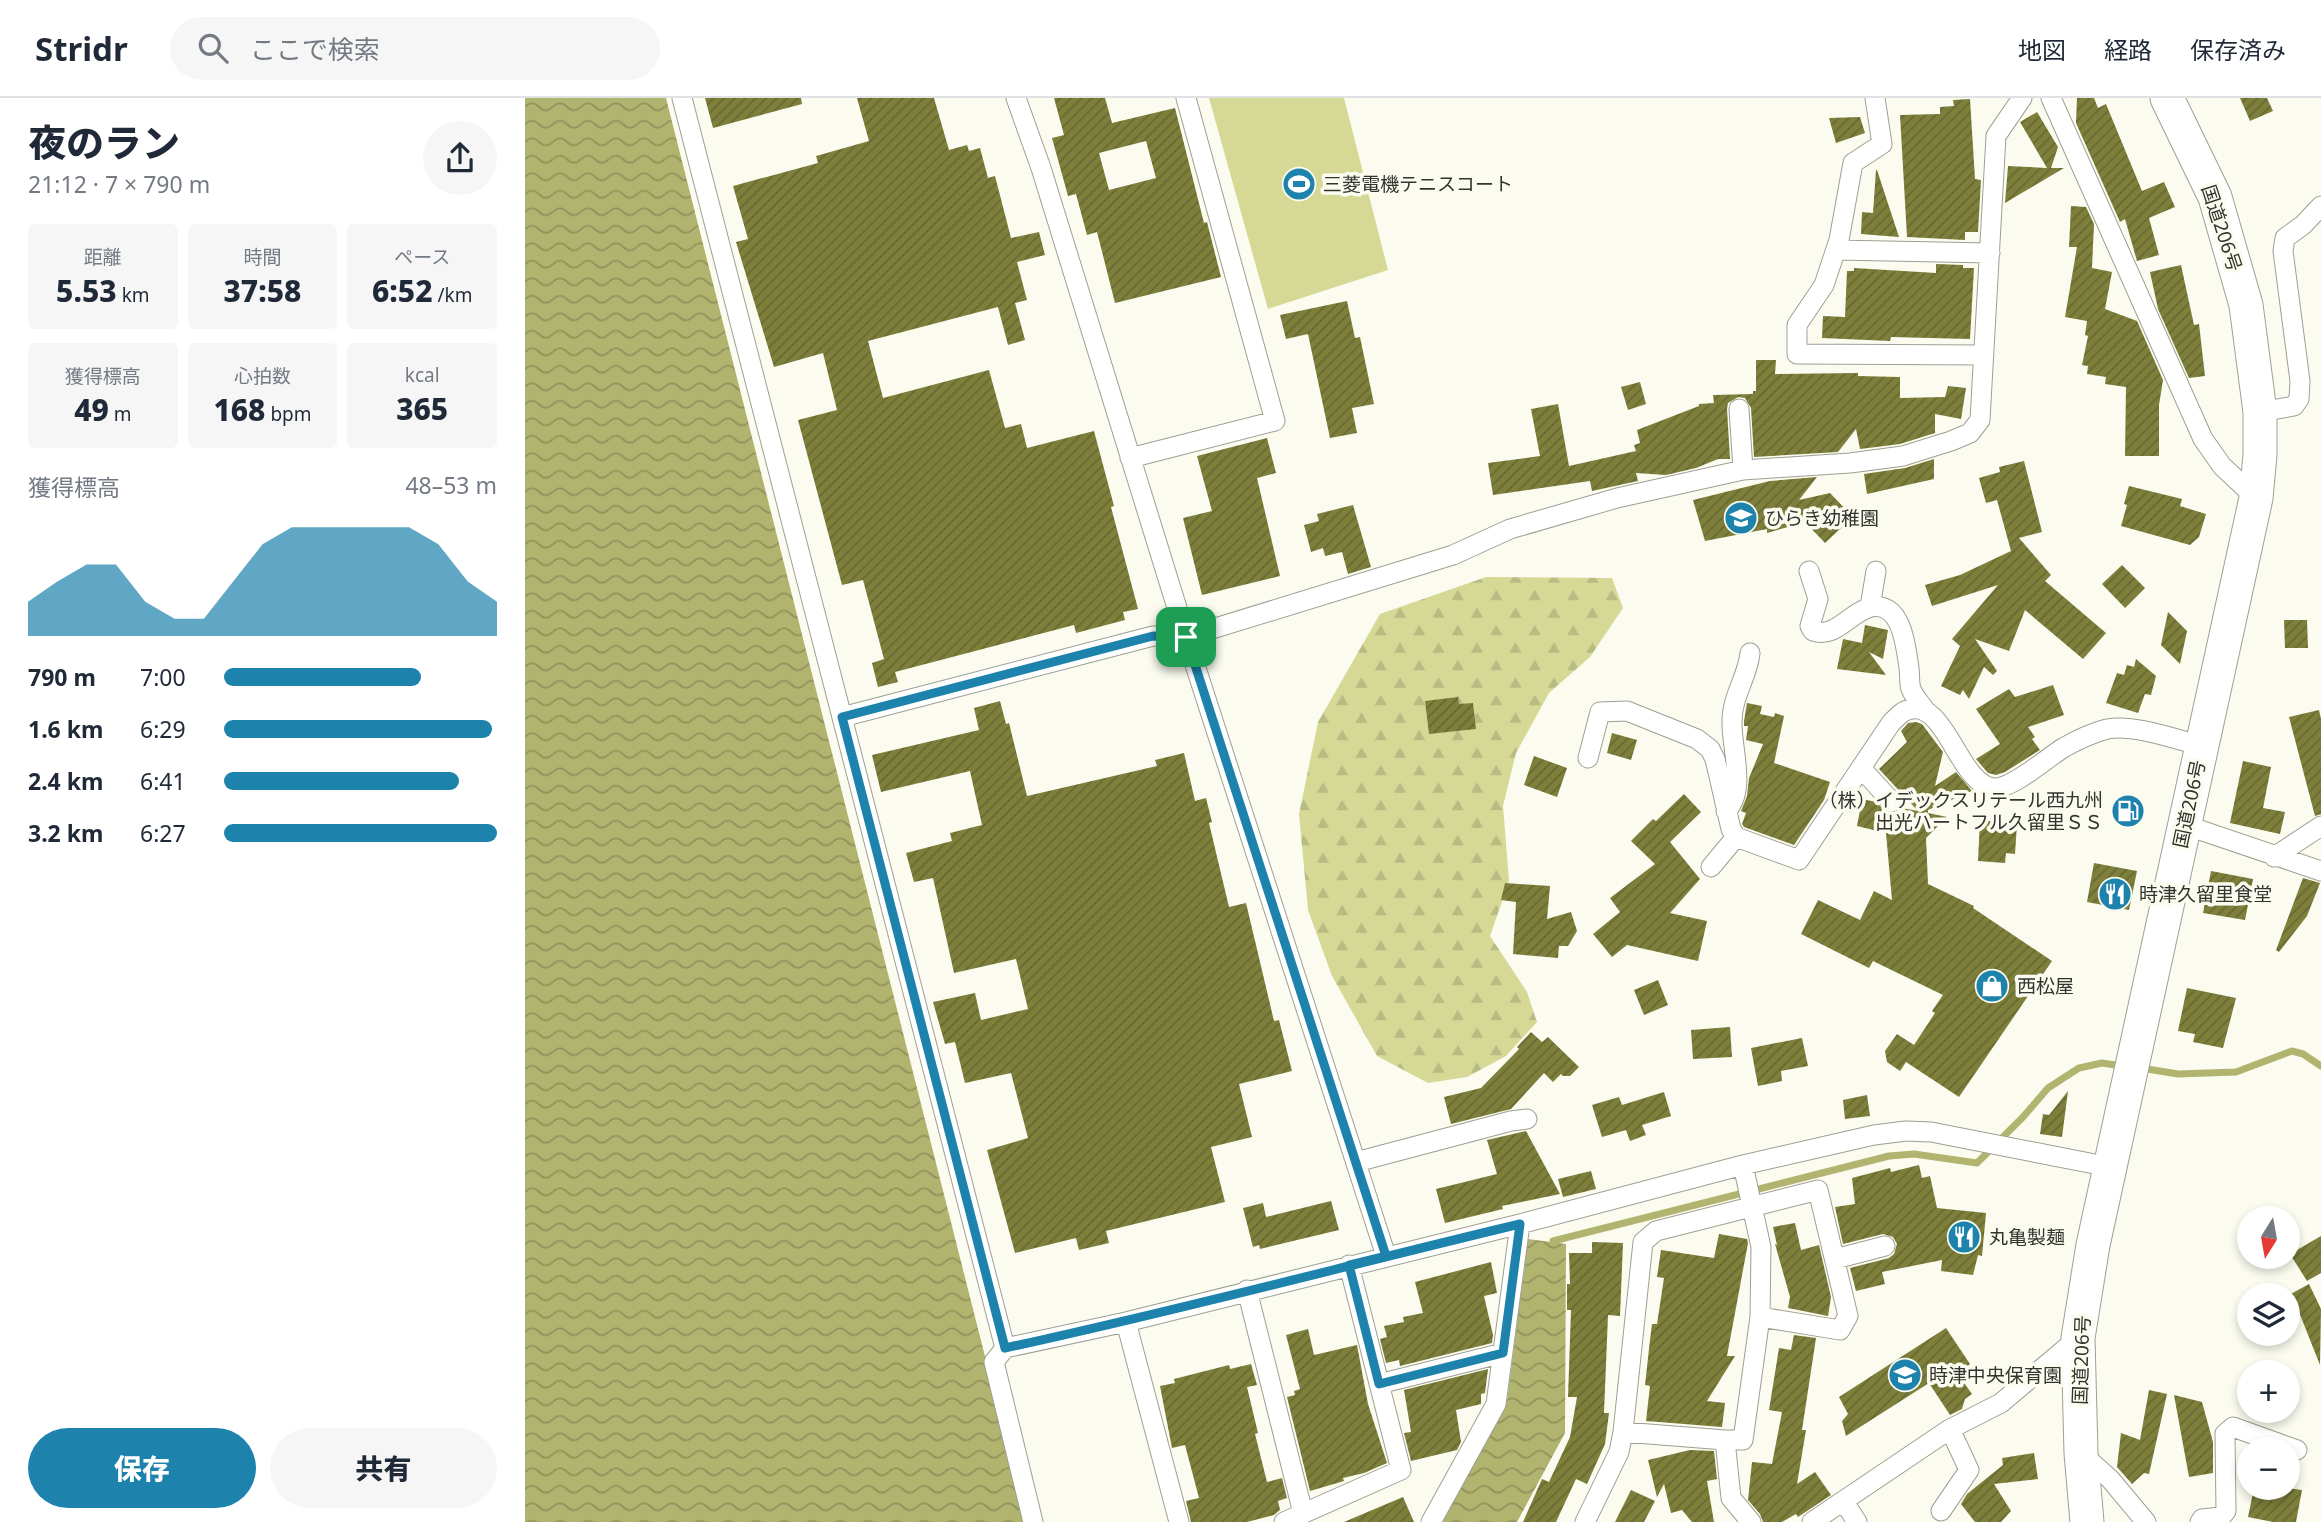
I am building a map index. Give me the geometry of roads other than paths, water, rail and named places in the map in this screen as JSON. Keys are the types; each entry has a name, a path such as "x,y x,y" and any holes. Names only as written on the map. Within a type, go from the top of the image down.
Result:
{"highway":[{"name":"国道206号","path":"2087,1522 2081,1453 2078,1338 2093,1245 2256,498 2260,455 2260,412 2246,305 2215,197 2167,98"}],"street":[{"path":"682,98 1005,1348"},
{"path":"1016,98 1041,168 1186,637 1386,1256"},
{"path":"1130,458 1275,421 1185,98"},
{"path":"1875,98 1882,144 1853,163 1847,205 1836,250 1824,285 1797,325 1797,354 1984,355"},
{"path":"842,717 1153,636 1186,637 1453,555 1510,529 1617,498 1743,470 1850,463 1903,456 1970,433 1980,420 1996,136 2022,98"},
{"path":"2051,98 2203,439 2222,466 2256,498"},
{"path":"2260,412 2294,406 2299,399 2300,381 2283,251 2285,238 2304,225 2321,206"},
{"path":"1836,250 1990,253"},
{"path":"1739,409 1743,470"},
{"path":"1809,571 1818,599 1810,625 1812,631 1832,631 1870,607 1880,607 1893,614 1901,625 1911,689 1926,712 1937,720 1977,782 1993,788 2011,783 2085,736 2107,730 2129,729 2202,746"},
{"path":"1870,607 1876,571"},
{"path":"1726,811 1732,805 1736,792 1736,754 1731,722 1750,653"},
{"path":"1588,758 1600,712 1627,711 1697,739 1710,749 1715,759 1726,811 1736,837 1799,860 1891,723 1903,712 1926,712"},
{"path":"1861,768 1892,802"},
{"path":"2185,825 2321,871"},
{"path":"2274,857 2321,827"},
{"path":"1711,867 1736,837"},
{"path":"1356,1162 1527,1119"},
{"path":"1033,1522 994,1362 1005,1348 1126,1322 1386,1256 1744,1172 1874,1135 1906,1131 1931,1132 2110,1167"},
{"path":"1623,1432 1743,1440 1760,1317 1761,1247 1744,1172"},
{"path":"1585,1522 1619,1452 1643,1242 1656,1231 1752,1204 1818,1190 1848,1316 1840,1330 1760,1317"},
{"path":"1430,1522 1496,1404 1520,1224"},
{"path":"1835,1259 1885,1246"},
{"path":"1284,1522 1401,1470 1349,1265"},
{"path":"1247,1290 1303,1513"},
{"path":"1126,1322 1179,1522"},
{"path":"1812,1522 1950,1429 2001,1403 2078,1338"},
{"path":"1379,1384 1503,1353"},
{"path":"2200,1522 2202,1519 2221,1517 2226,1511 2225,1434 2232,1427 2260,1437"},
{"path":"1941,1511 1969,1470 1950,1429"},
{"path":"1724,1440 1731,1498 1751,1522"},
{"path":"2081,1453 2110,1479 2146,1522"},
{"path":"1844,1502 1857,1522"}],"water":[{"path":"525,98 666,98 1027,1522 525,1522"},
{"path":"1528,1239 1566,1244 1565,1433 1517,1522 1437,1522 1507,1401"}],"waterway":[{"path":"2141,1068 2178,1074 2236,1072 2292,1051 2303,1054 2321,1066"},
{"path":"1553,1241 1889,1156 1914,1154 1977,1163 2048,1088 2079,1068 2102,1063 2122,1066"}],"place":[{"name":"三菱電機テニスコート","path":"1299,184"},
{"name":"ひらき幼稚園","path":"1741,518"},
{"name":"（株）イデックスリテール西九州 出光ハートフル久留里ＳＳ","path":"2128,811"},
{"name":"時津久留里食堂","path":"2115,894"},
{"name":"西松屋","path":"1992,986"},
{"name":"丸亀製麺","path":"1964,1237"},
{"name":"時津中央保育園","path":"1905,1375"}]}
